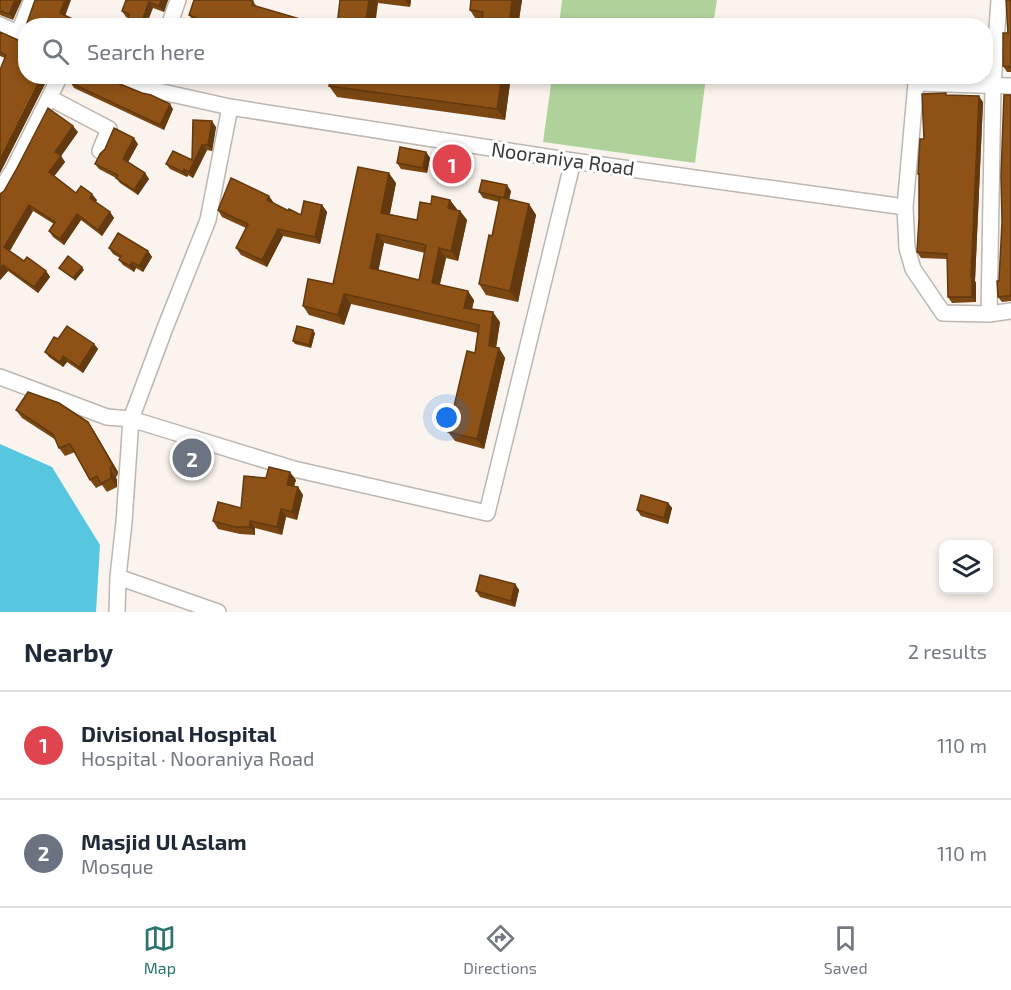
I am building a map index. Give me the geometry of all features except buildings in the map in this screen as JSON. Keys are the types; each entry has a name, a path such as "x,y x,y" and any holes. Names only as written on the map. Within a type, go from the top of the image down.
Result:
{"street":[{"path":"27,18 32,0"},
{"path":"172,18 178,0"},
{"path":"989,314 993,85 999,0"},
{"path":"0,25 18,34"},
{"path":"0,191 6,166 50,98 56,84"},
{"name":"Nooraniya Road","path":"154,84 230,107 573,161 905,207"},
{"path":"916,84 905,207 907,248 913,269 943,313 989,314 1011,310"},
{"path":"954,84 1011,86"},
{"path":"50,98 109,129 100,151"},
{"path":"117,612 131,419 208,220 230,107"},
{"path":"0,377 107,417 131,419 294,470 487,513 573,161"},
{"path":"118,577 218,612"}],"green space":[{"path":"562,0 717,0 714,18 560,18"},
{"path":"551,84 705,84 695,163 543,142"}],"water":[{"path":"0,444 52,467 100,545 96,612 0,612"}],"place":[{"name":"Divisional Hospital","path":"452,164"},
{"name":"Masjid Ul Aslam","path":"192,458"}]}
